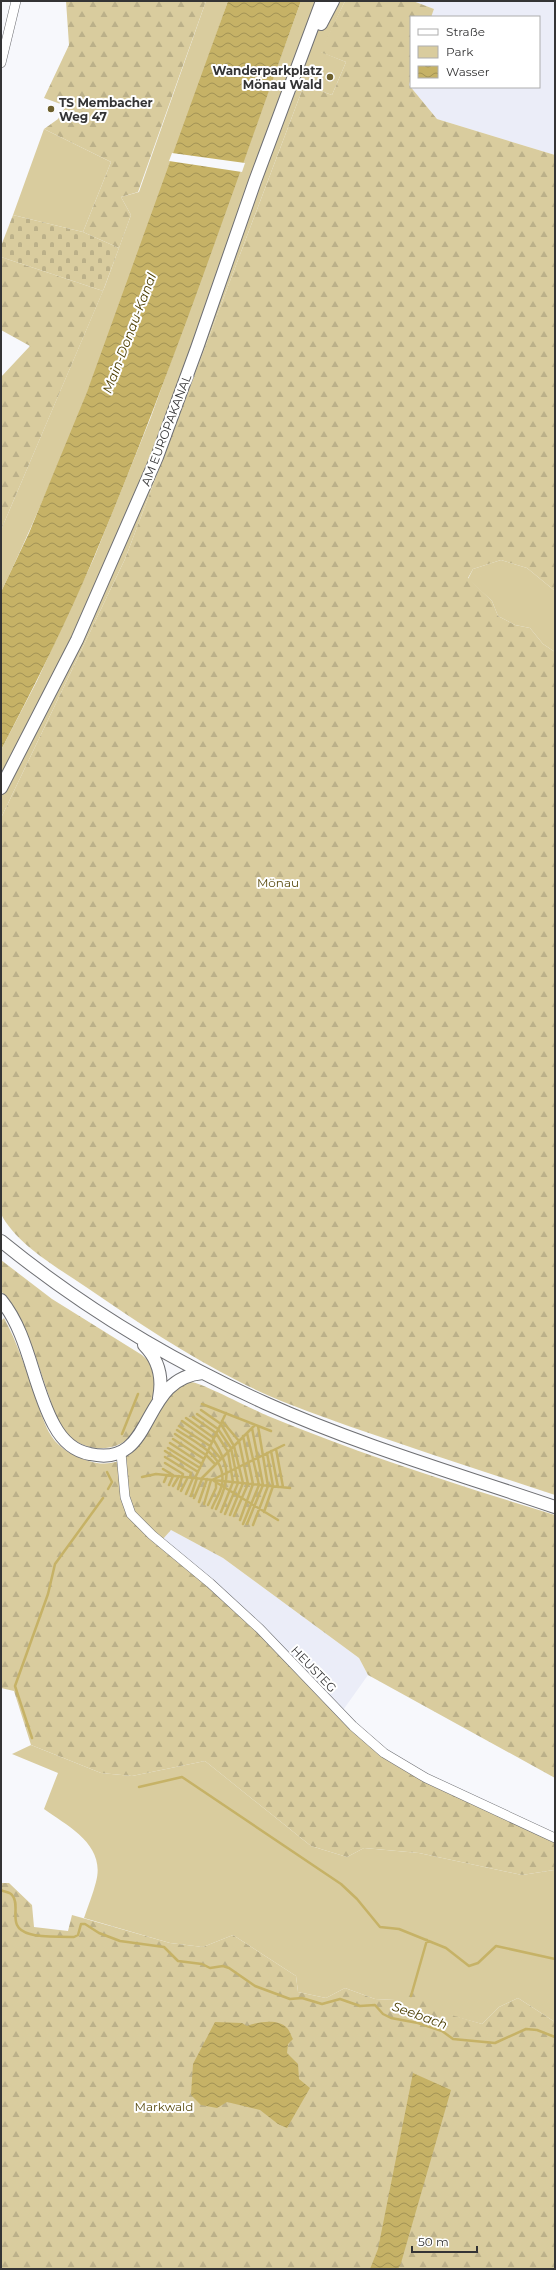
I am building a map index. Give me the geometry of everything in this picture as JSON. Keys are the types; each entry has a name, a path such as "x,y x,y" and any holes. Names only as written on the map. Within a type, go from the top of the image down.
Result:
{"main road":[{"name":"AM EUROPAKANAL","path":"1,788 77,640 156,457 322,1"},
{"name":"AM EUROPAKANAL","path":"300,59 332,1"},
{"path":"1,1241 65,1290 142,1340 203,1374 266,1404 322,1426 555,1507"},
{"path":"1,1300 16,1324 48,1413 62,1438 70,1446 83,1452 100,1456 120,1454 136,1440 159,1398 168,1387 180,1379 203,1374"},
{"path":"142,1340 152,1353 158,1367 161,1383 159,1398"}],"street":[{"path":"1,63 16,1"},
{"name":"HEUSTEG","path":"120,1454 125,1497 131,1514 152,1535 260,1629 353,1726 384,1753 426,1778 555,1838"}],"shaded area":[{"path":"413,1 555,1 555,155 437,119 411,88 540,88 540,16 431,16 434,9"},
{"path":"171,1530 223,1558 359,1658 368,1675 341,1713 163,1539"}],"green space":[{"path":"66,1 206,1 138,192 121,197 131,215 119,248 83,232 111,162 44,129 58,119 66,106 44,98 69,45"},
{"path":"206,1 228,1 149,225 94,374 34,520 1,592 1,530 105,286 131,215 121,197 139,192"},
{"path":"301,1 345,1 321,52 346,62 332,95 304,85 125,559 1,818 1,750 37,681 94,558 151,417"},
{"name":"Mönau","path":"345,1 413,1 434,9 431,16 410,16 410,88 437,119 555,155 555,591 527,568 501,560 473,569 468,578 492,601 498,616 515,625 530,628 543,644 555,652 555,1495 332,1420 285,1402 220,1372 162,1337 39,1255 17,1235 1,1214 1,818 125,559 304,85 332,95 346,62 320,52"},
{"path":"44,129 111,162 83,232 13,215"},
{"path":"13,215 83,232 119,248 103,291 1,257 1,246"},
{"path":"1,257 103,291 1,530 1,377 30,346 1,330"},
{"path":"501,560 527,568 555,591 555,652 543,644 530,628 515,625 498,616 492,601 468,579 473,569"},
{"path":"1,1260 52,1299 142,1355 152,1364 154,1368 155,1388 152,1400 142,1422 128,1439 112,1447 96,1448 73,1439 66,1434 61,1427 55,1416 24,1327 10,1302 1,1291"},
{"path":"4,1318 18,1348 49,1432 62,1448 89,1461 105,1464 119,1461 130,1454 140,1444 156,1418 169,1392 178,1384 190,1382 204,1386 268,1416 339,1444 446,1481 555,1515 555,1778 368,1675 359,1658 223,1558 171,1530 163,1539 212,1579 243,1609 384,1753 555,1838 554,1870 522,1875 419,1853 364,1848 347,1857 311,1846 205,1761 132,1776 101,1773 31,1745 14,1691 1,1688 1,1321"},
{"path":"31,1745 101,1773 132,1776 205,1761 311,1846 347,1857 364,1848 419,1853 522,1875 554,1870 555,2022 518,1998 499,2007 482,2024 395,2000 375,1999 345,1988 326,1998 298,1992 296,1976 233,1935 203,1947 170,1943 84,1918 96,1882 98,1869 96,1858 91,1847 83,1838 44,1809 58,1773 12,1754"},
{"name":"Markwald","path":"1,1883 9,1883 32,1905 34,1927 68,1931 72,1915 170,1943 203,1947 233,1935 296,1976 298,1992 326,1998 345,1988 375,1999 395,2000 405,1988 434,2000 438,2011 482,2024 499,2007 518,1998 555,2022 555,2269 1,2269"}],"water":[{"name":"Main-Donau-Kanal","path":"228,1 301,1 176,350 122,488 72,606 38,679 1,750 1,592 29,533 87,392"},
{"path":"215,2022 242,2023 247,2026 262,2022 273,2022 283,2025 288,2029 293,2039 288,2044 287,2053 298,2064 299,2079 310,2088 287,2128 278,2124 260,2110 227,2102 217,2108 201,2105 191,2095 193,2064"},
{"path":"413,2073 451,2090 401,2263 398,2269 370,2269 378,2249"}],"pier":[{"path":"172,153 245,163 242,172 169,161"}],"waterway":[{"path":"122,1434 138,1394"},
{"path":"202,1404 271,1431"},
{"path":"201,1410 221,1424 234,1446 243,1483 230,1515"},
{"path":"195,1478 226,1413"},
{"path":"197,1414 218,1429 231,1448 238,1483 225,1514"},
{"path":"193,1417 216,1433 228,1452 233,1482 221,1512"},
{"path":"186,1418 214,1438"},
{"path":"182,1421 212,1442"},
{"path":"222,1421 239,1441 248,1484 234,1516"},
{"path":"201,1479 255,1425"},
{"path":"179,1426 210,1446 221,1459"},
{"path":"253,1525 268,1486 258,1426"},
{"path":"247,1524 263,1485 252,1428"},
{"path":"177,1430 201,1445 215,1458 220,1466 222,1484 212,1508"},
{"path":"243,1524 259,1485 247,1433"},
{"path":"175,1434 206,1455 215,1464"},
{"path":"240,1520 253,1484 243,1436"},
{"path":"173,1439 204,1459"},
{"path":"213,1439 226,1466 226,1481 221,1499 216,1509"},
{"path":"170,1443 202,1464"},
{"path":"212,1480 284,1445"},
{"path":"168,1448 200,1468"},
{"path":"276,1449 283,1487"},
{"path":"165,1451 198,1472"},
{"path":"271,1451 278,1487"},
{"path":"264,1512 273,1486 267,1453"},
{"path":"165,1457 191,1473 190,1477"},
{"path":"165,1463 183,1474 178,1489"},
{"path":"163,1469 173,1475"},
{"path":"107,1472 112,1482 108,1489"},
{"path":"142,1477 156,1474 290,1488"},
{"path":"164,1482 167,1475"},
{"path":"169,1485 173,1476"},
{"path":"173,1486 179,1476"},
{"path":"181,1491 188,1477"},
{"path":"186,1494 193,1478"},
{"path":"191,1496 197,1478"},
{"path":"194,1498 202,1479"},
{"path":"199,1502 207,1479"},
{"path":"204,1504 211,1480"},
{"path":"214,1481 278,1520"},
{"path":"208,1505 216,1488 216,1482"},
{"path":"32,1738 15,1686 48,1594 55,1564 103,1498"},
{"path":"139,1787 182,1777 341,1884 357,1899 380,1927 399,1929 446,1948 469,1966 478,1963 496,1946 555,1959"},
{"name":"Seebach","path":"1,1890 12,1895 16,1905 15,1916 18,1927 22,1931 30,1934 74,1937 78,1935 81,1924 85,1924 99,1933 120,1941 164,1947 178,1961 202,1964 210,1968 223,1966 229,1968 255,1986 290,1999 302,1998 322,2004 340,1999 360,2006 375,2005 383,2014 391,2018 418,2023 442,2031 453,2039 495,2043 526,2029 537,2030 555,2037"},
{"path":"411,1996 427,1940"}],"place":[{"name":"Wanderparkplatz Mönau Wald","path":"330,77"},
{"name":"TS Membacher Weg 47","path":"51,109"}]}
